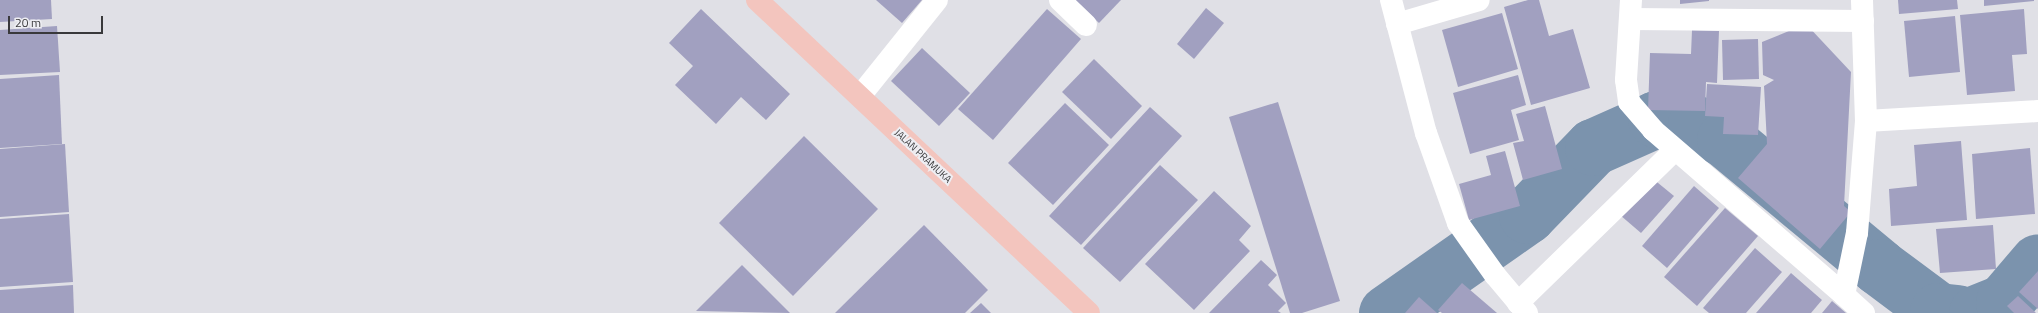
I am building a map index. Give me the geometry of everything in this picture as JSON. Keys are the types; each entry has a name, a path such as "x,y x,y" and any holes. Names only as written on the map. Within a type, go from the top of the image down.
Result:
{"main road":[{"name":"JALAN PRAMUKA","path":"756,0 860,96 1089,313"}],"street":[{"path":"860,96 937,0"},
{"path":"1060,0 1086,25"},
{"path":"1391,0 1426,133 1458,222 1494,275 1522,308 1675,150"},
{"path":"1397,24 1479,0"},
{"path":"1844,295 1849,265 1857,233 1866,121 1862,10 1629,7 1626,80 1629,102 1646,122 1675,150 1864,313"},
{"path":"1866,121 2038,111"}],"building":[{"path":"0,0 51,0 52,19 0,22"},
{"path":"876,0 922,0 902,23"},
{"path":"1075,0 1121,0 1099,23"},
{"path":"1528,0 1539,0 1549,36 1573,29 1590,88 1531,105 1504,7"},
{"path":"1680,0 1709,0 1709,1 1680,4"},
{"path":"1898,0 1957,0 1958,9 1899,14"},
{"path":"1984,0 2034,0 2034,1 1984,6"},
{"path":"1206,8 1224,23 1194,59 1177,44"},
{"path":"701,9 790,94 766,120 741,97 716,124 675,85 693,66 669,43"},
{"path":"1047,9 1081,39 993,140 958,109"},
{"path":"2024,9 2027,54 2012,55 2015,91 1967,95 1960,15"},
{"path":"1502,13 1518,69 1458,87 1442,30"},
{"path":"1955,16 1960,72 1909,77 1904,21"},
{"path":"1806,24 1851,72 1844,206 1851,212 1820,249 1738,178 1767,144 1764,86 1774,80 1763,75 1762,42"},
{"path":"57,26 60,72 0,75 0,30"},
{"path":"1692,30 1719,31 1717,83 1706,82 1705,111 1648,110 1650,53 1691,54"},
{"path":"1758,39 1759,79 1723,80 1722,40"},
{"path":"922,48 970,93 939,126 891,81"},
{"path":"1094,59 1142,106 1111,139 1062,92"},
{"path":"59,75 62,144 0,148 0,79"},
{"path":"1518,75 1526,105 1511,110 1519,140 1470,154 1453,93"},
{"path":"1707,84 1761,87 1758,135 1723,134 1724,117 1705,116"},
{"path":"1278,102 1340,301 1302,313 1290,313 1229,117"},
{"path":"1065,103 1109,145 1053,205 1008,163"},
{"path":"1545,106 1562,169 1523,180 1513,143 1524,141 1516,114"},
{"path":"1150,107 1182,136 1081,245 1049,216"},
{"path":"804,136 878,209 793,296 719,223"},
{"path":"1961,141 1967,220 1891,226 1889,189 1917,186 1914,145"},
{"path":"65,144 69,212 0,217 0,149"},
{"path":"2030,148 2035,214 1976,219 1972,154"},
{"path":"1505,151 1520,206 1469,220 1459,184 1491,175 1486,156"},
{"path":"1160,165 1198,200 1120,282 1083,248"},
{"path":"1652,178 1674,196 1641,233 1620,215"},
{"path":"1694,186 1719,208 1667,268 1642,246"},
{"path":"1214,191 1251,226 1239,240 1250,251 1194,310 1145,264"},
{"path":"1725,208 1758,236 1697,306 1664,277"},
{"path":"69,214 73,282 0,287 0,219"},
{"path":"924,225 988,290 965,313 835,313"},
{"path":"1993,225 1996,269 1940,273 1936,229"},
{"path":"1755,248 1782,272 1746,313 1709,313 1703,308"},
{"path":"1261,260 1277,275 1268,285 1286,303 1278,311 1281,313 1209,313"},
{"path":"742,265 790,313 696,311"},
{"path":"2038,271 2038,309 2019,292"},
{"path":"1791,273 1822,300 1811,313 1756,313"},
{"path":"1462,283 1497,313 1442,313 1438,310"},
{"path":"73,285 74,313 0,313 0,290"},
{"path":"2018,296 2036,313 2014,313 2007,306"},
{"path":"1419,297 1437,313 1405,313"},
{"path":"1832,301 1846,313 1822,313"},
{"path":"981,303 991,313 970,313"}],"waterway":[{"path":"1387,313 1527,215 1593,147 1656,119 1696,124 1725,139 1879,267 1938,311 1957,313"},
{"path":"1977,313 2004,302 2038,262"}]}
